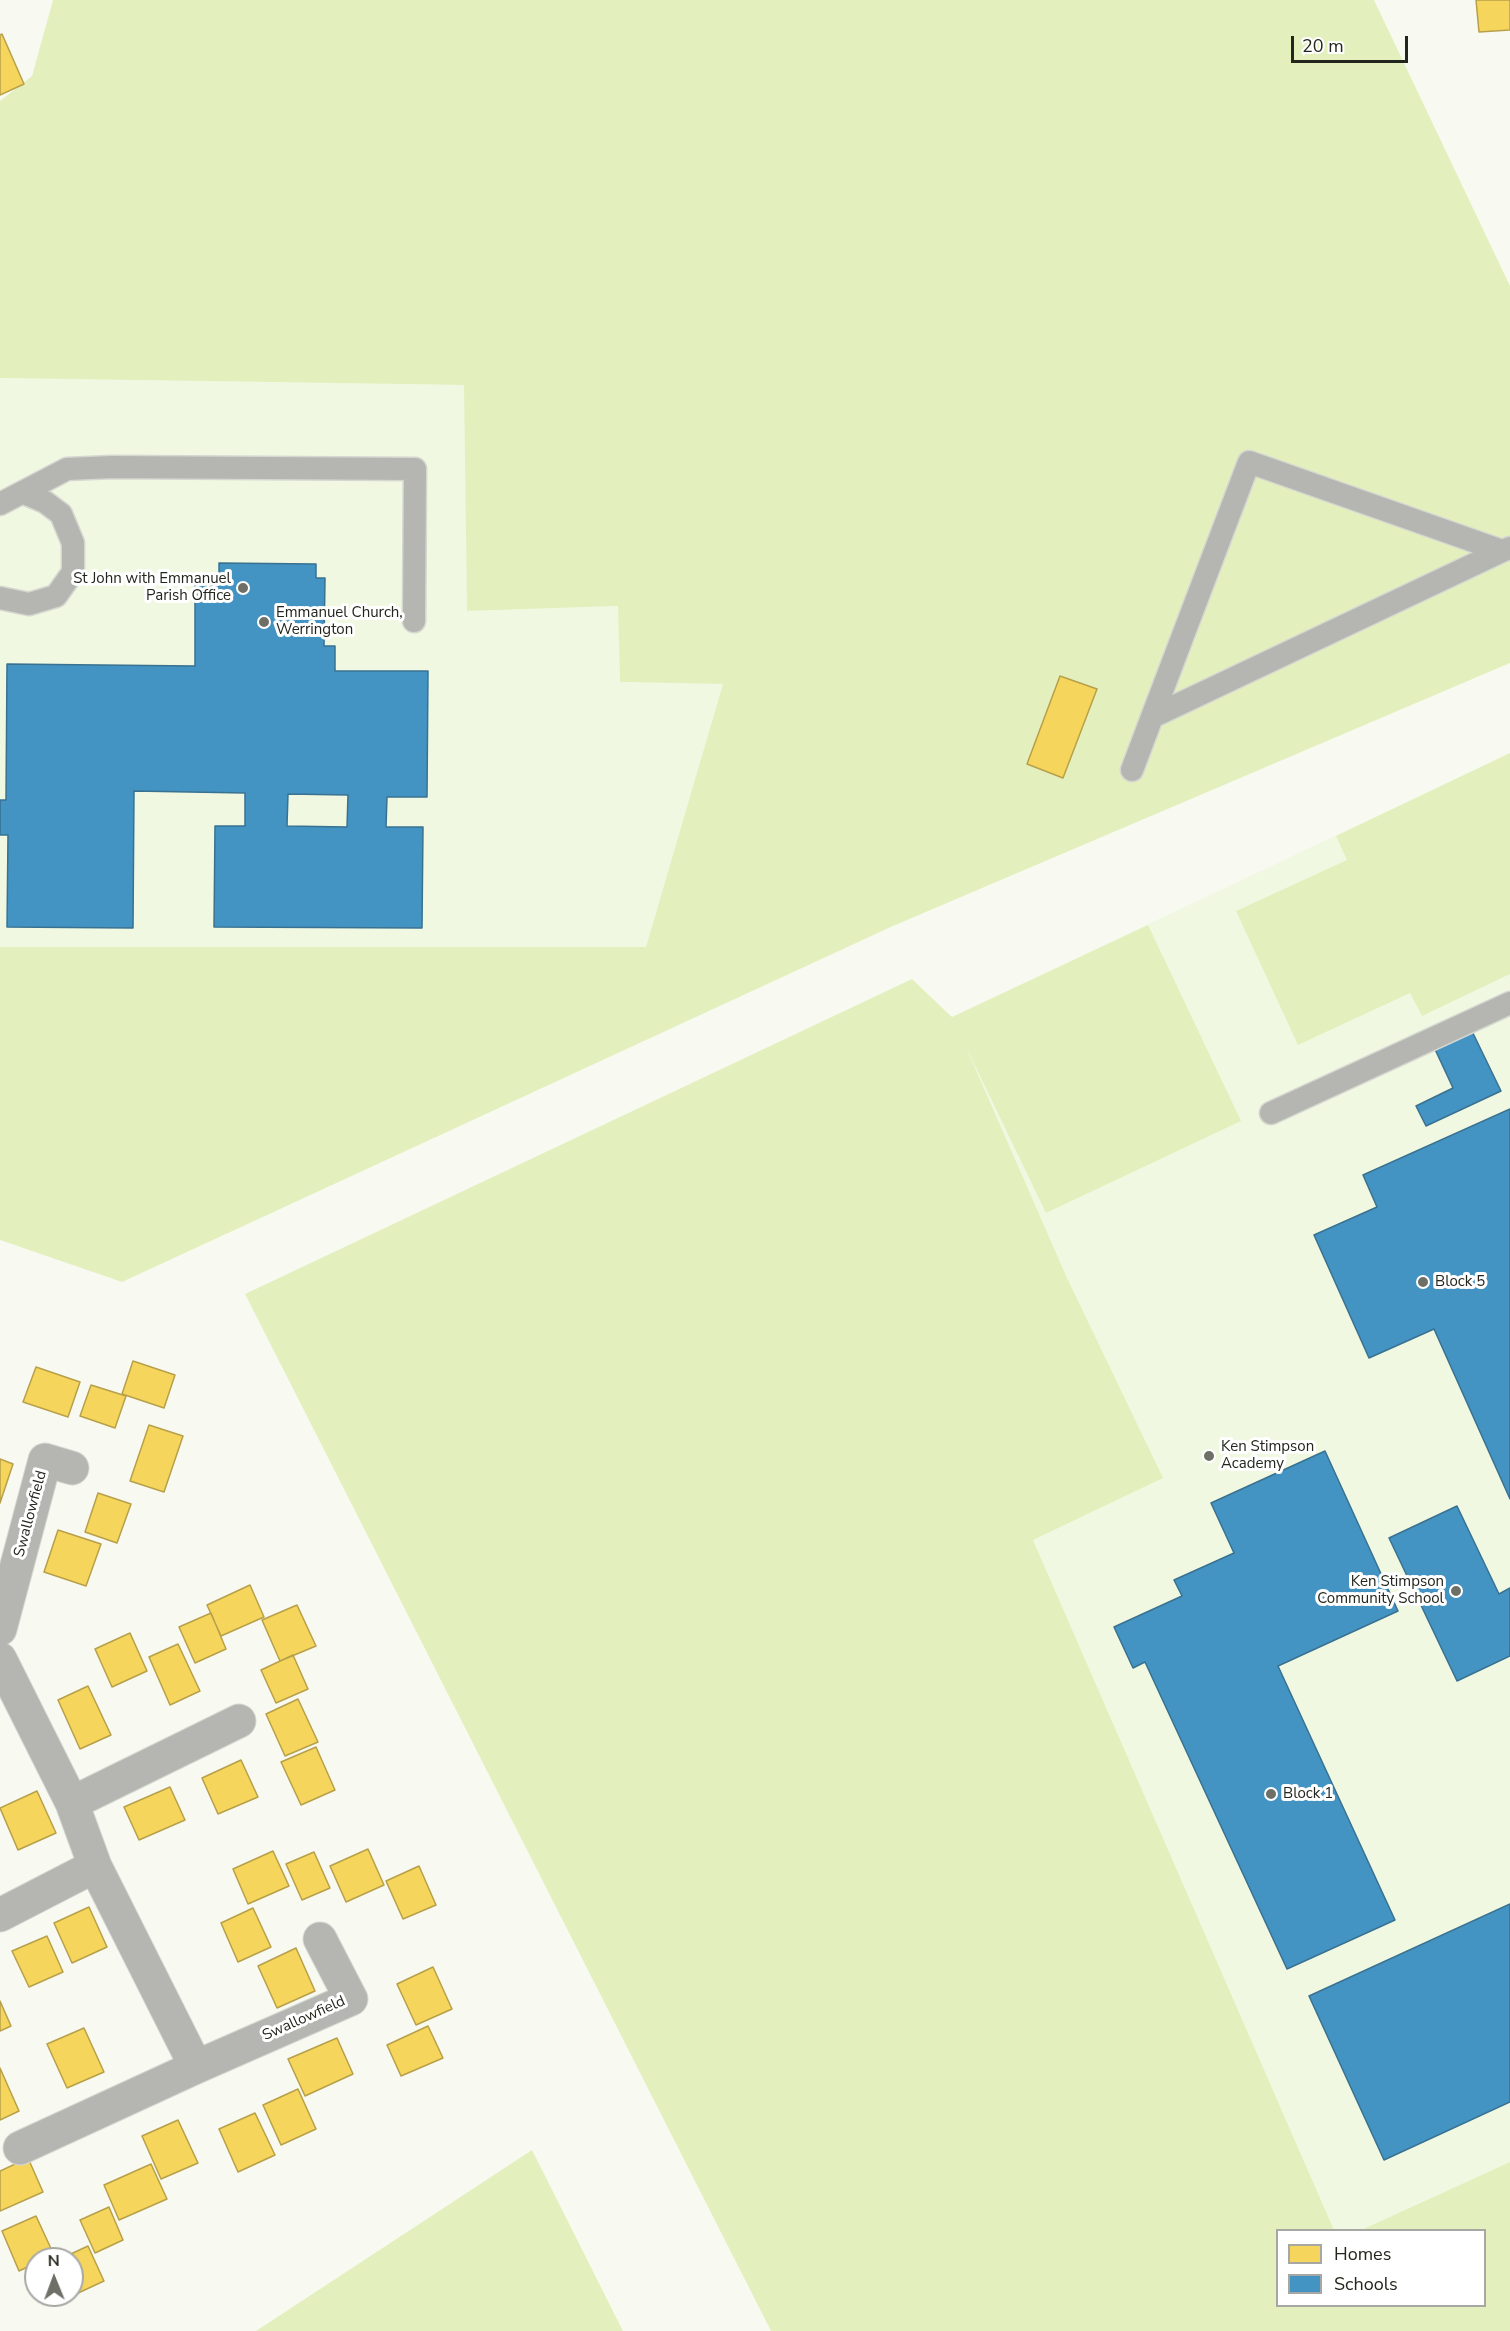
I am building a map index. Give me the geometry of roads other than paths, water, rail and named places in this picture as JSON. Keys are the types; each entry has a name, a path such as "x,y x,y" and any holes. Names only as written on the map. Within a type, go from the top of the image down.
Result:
{"street":[{"name":"Swallowfield","path":"0,1629 45,1460 72,1468"},
{"path":"0,1659 72,1803 95,1866 196,2067"},
{"path":"72,1803 239,1721"},
{"path":"0,1915 95,1866"},
{"name":"Swallowfield","path":"20,2148 351,1999 320,1939"}],"lane":[{"path":"1132,770 1249,462 1506,549"},
{"path":"0,504 67,470 78,469 112,467 415,469 414,621"},
{"path":"0,598 28,604 56,596 73,572 73,543 61,514 45,502 24,493"},
{"path":"1152,717 1506,549"},
{"path":"1271,1113 1510,1003"}],"place":[{"name":"St John with Emmanuel Parish Office","path":"243,588"},
{"name":"Emmanuel Church, Werrington","path":"264,622"},
{"name":"Block 5","path":"1423,1282"},
{"name":"Ken Stimpson Academy","path":"1209,1456"},
{"name":"Ken Stimpson Community School","path":"1456,1591"},
{"name":"Block 1","path":"1271,1794"}]}
